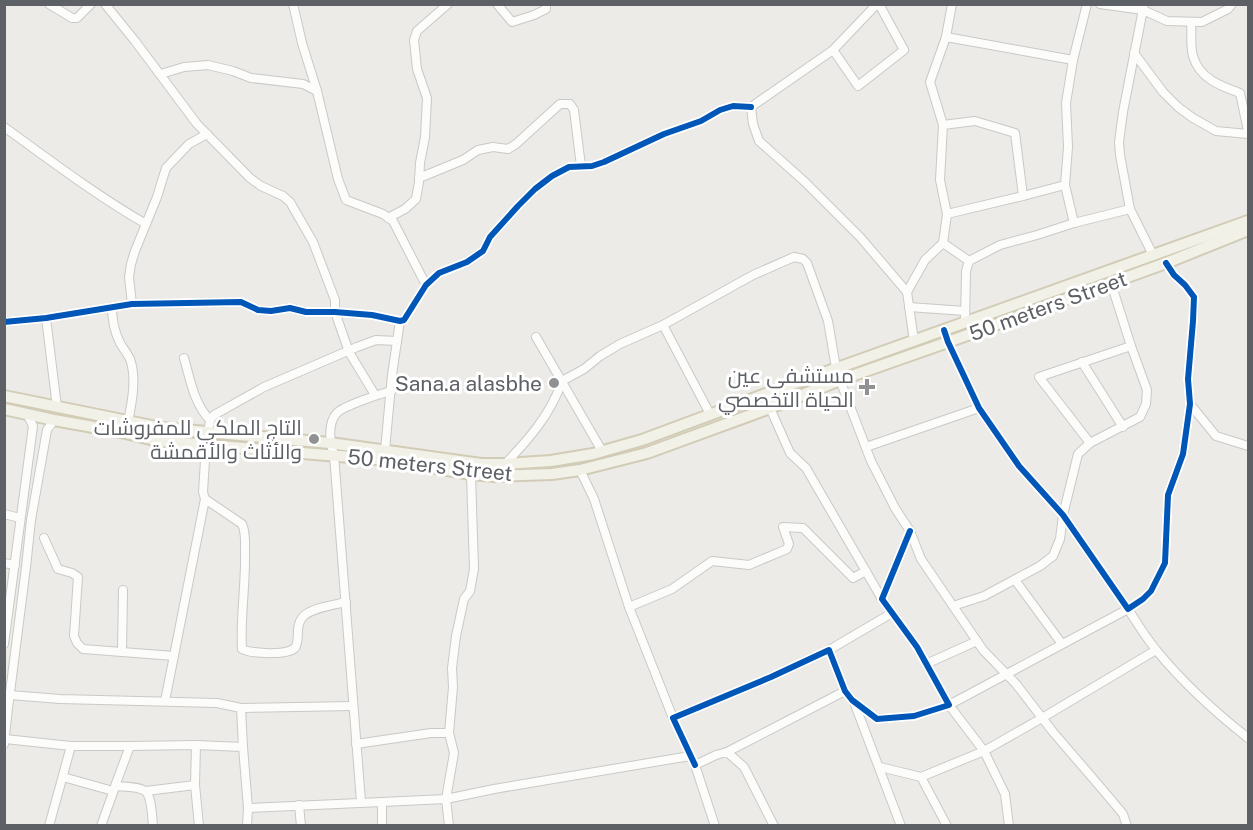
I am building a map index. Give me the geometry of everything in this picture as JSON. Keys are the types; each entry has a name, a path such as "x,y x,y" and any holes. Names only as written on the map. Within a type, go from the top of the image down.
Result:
{"main road":[{"name":"50 meters Street","path":"4,409 54,420 330,443 481,464 551,461 642,440 1248,221"},
{"name":"50 meters Street","path":"4,396 57,407 127,427 159,441 387,460 471,474 495,476 552,474 580,470 647,453 1248,231"},
{"path":"790,385 796,397"},
{"path":"220,434 220,446"},
{"path":"551,461 552,474"}],"street":[{"path":"49,4 72,18 78,18 91,4"},
{"path":"105,4 197,124 250,178 290,202 313,242 335,300 335,312 349,352 375,395"},
{"path":"293,4 338,179 346,200 383,214 393,221 426,285"},
{"path":"388,218 416,199 427,99 417,69 414,40 417,31 448,4"},
{"path":"497,4 512,22 546,9 546,4"},
{"path":"4,322 46,318 132,304 241,302 258,310 271,311 290,308 306,312 372,315 404,320 426,285 439,273 467,262 483,251 490,237 535,189 552,176 569,167 592,166 604,162 664,134 701,121 720,110 733,106 751,107 833,50 878,4 904,50 858,86 833,50"},
{"path":"907,292 925,260 943,243 947,214 940,180 943,125 930,82 946,37 952,4"},
{"path":"1074,223 1065,185 1068,147 1066,103 1073,60 1087,4"},
{"path":"1100,4 1143,7 1167,21 1191,22 1202,22 1228,9 1232,4"},
{"path":"1143,7 1119,142 1130,209 1153,255"},
{"path":"1134,53 1163,92 1193,118 1216,130 1248,132 1240,93 1202,74 1193,56 1191,22"},
{"path":"946,37 1073,60"},
{"path":"160,74 184,66 208,65 251,78 303,84 317,91"},
{"path":"419,178 463,160 478,150 493,147 508,149 560,104 570,104 574,110 581,166"},
{"path":"751,107 753,124 759,141 805,182 860,237 907,292 914,341"},
{"path":"943,125 975,121 1015,133 1023,196"},
{"path":"4,127 70,175 146,224"},
{"path":"132,304 129,277 135,251 166,168 189,144 207,134"},
{"path":"947,214 1065,185"},
{"path":"965,323 966,271 969,261 1000,244 1130,209"},
{"path":"943,243 969,261"},
{"path":"505,464 544,419 557,397 562,381 620,344 663,325 753,275 794,257 803,259 807,263 828,321 836,368"},
{"path":"829,650 845,691 877,719 914,716 949,705 1128,609 1151,591 1165,563 1168,495 1183,454 1190,404 1188,379 1194,297 1174,275 1166,262"},
{"path":"953,606 984,597 1040,566 1053,556 1060,539 1063,515 1078,454 1090,443 1140,417 1146,404 1147,390 1111,283"},
{"path":"909,306 965,311"},
{"path":"112,307 112,324 130,359 134,382 127,427"},
{"path":"46,318 57,407"},
{"path":"386,450 400,321"},
{"path":"663,325 710,414"},
{"path":"944,330 979,408 1019,466 1063,515 1155,650 1216,713 1248,738"},
{"path":"536,337 602,451"},
{"path":"208,433 210,420 214,415 264,387 376,340 397,341"},
{"path":"1090,443 1039,377 1131,346"},
{"path":"184,358 201,411 210,420"},
{"path":"1082,362 1123,427"},
{"path":"840,380 866,447 895,508 910,531 921,559 976,641 1007,674 1123,814 1127,825"},
{"path":"361,802 334,455 330,443 332,421 337,412 375,395 391,391"},
{"path":"1190,404 1216,436 1248,446"},
{"path":"770,408 790,453 806,468 882,599 917,647 949,705 984,751 1005,794 1010,825"},
{"path":"866,447 979,408"},
{"path":"4,644 33,426 27,414"},
{"path":"4,744 6,707 10,695 31,520 47,429 54,420"},
{"path":"206,445 203,492 206,499 243,524 244,528 243,649 249,652 286,653 293,651 296,648 298,625 302,618 309,612 346,602"},
{"path":"580,470 594,499 628,607 673,718 695,765 715,825"},
{"path":"449,825 446,799 454,753 448,733 453,687 452,668 464,599 470,591 474,569 471,474"},
{"path":"165,701 206,499"},
{"path":"4,514 21,518"},
{"path":"628,607 672,589 712,561 749,565 787,549 789,544 783,527 803,528 853,578 866,571"},
{"path":"882,599 910,531"},
{"path":"44,538 58,569 78,577 74,636 83,649 174,656"},
{"path":"4,563 15,565"},
{"path":"1015,580 1062,644"},
{"path":"123,590 123,652"},
{"path":"673,718 829,650 892,613"},
{"path":"926,664 976,641"},
{"path":"880,767 921,777 984,751 1155,650"},
{"path":"695,765 727,752 845,691"},
{"path":"10,695 60,699 217,703 241,708 353,706"},
{"path":"854,701 901,825"},
{"path":"241,708 248,808 247,825"},
{"path":"356,744 431,733 448,733"},
{"path":"5,739 71,746 243,747"},
{"path":"196,745 195,785 200,825"},
{"path":"49,825 71,746"},
{"path":"101,825 130,746"},
{"path":"727,752 744,767 774,825"},
{"path":"248,808 446,799 690,756"},
{"path":"63,777 114,789 133,788 146,791 195,785"},
{"path":"921,777 947,825"},
{"path":"146,791 150,797 153,825"},
{"path":"382,802 382,825"},
{"path":"299,805 301,825"}],"cycle path":[{"path":"4,322 46,318 132,304 241,302 258,310 271,311 290,308 306,312 372,315 404,320 426,285 439,273 467,262 483,251 490,237 518,206 552,176 569,167 592,166 604,162 664,134 701,121 720,110 733,106 751,107"},
{"path":"944,330 979,408 1019,466 1063,515 1128,609 1151,591 1165,563 1168,495 1183,454 1190,404 1188,379 1194,297 1166,263"},
{"path":"695,765 673,718 829,650 845,691 852,700 877,719 914,716 949,705 917,647 882,599 910,531"}],"place":[{"name":"Sana.a alasbhe","path":"554,383"},
{"name":"مستشفى عين الحياة التخصصي","path":"867,387"},
{"name":"التاج الملكي للمفروشات والأثاث والأقمشة","path":"314,439"}]}
